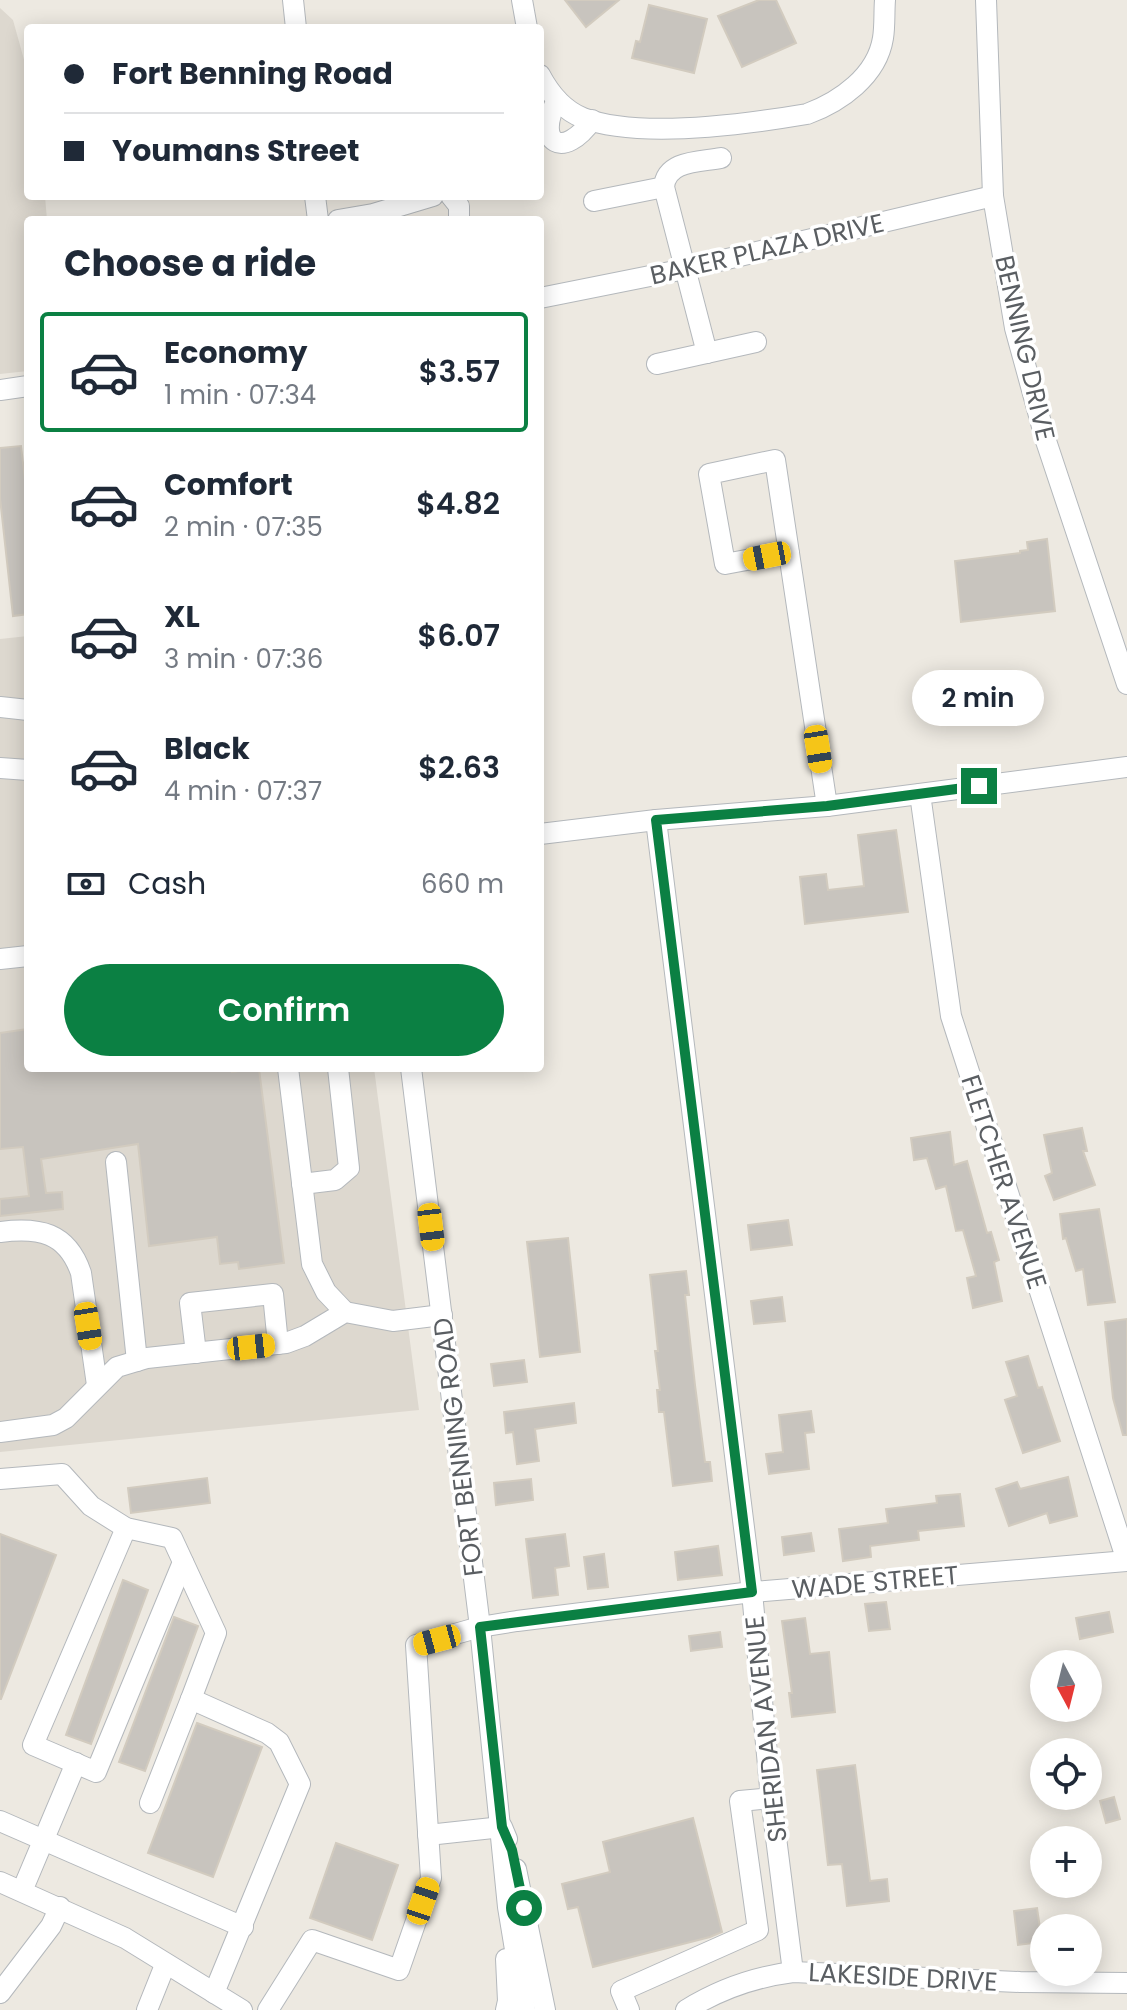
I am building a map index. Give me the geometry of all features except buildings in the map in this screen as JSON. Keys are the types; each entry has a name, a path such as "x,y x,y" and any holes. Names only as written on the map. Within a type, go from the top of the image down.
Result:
{"street":[{"path":"293,0 296,24"},
{"path":"522,0 526,24"},
{"path":"544,81 557,100 592,120 664,129 784,118 827,106 846,95 860,81 874,61 883,40 885,0"},
{"name":"BENNING DRIVE","path":"986,0 993,196 1015,328 1046,441 1118,621 1127,684"},
{"path":"557,100 548,125 549,134 555,141 565,144 572,142 592,120"},
{"path":"707,353 664,187 665,177 673,167 721,158"},
{"path":"594,201 664,187"},
{"name":"BAKER PLAZA DRIVE","path":"544,297 685,269 993,196"},
{"path":"381,216 423,200"},
{"path":"657,364 756,342"},
{"path":"0,390 24,387"},
{"path":"789,552 725,564 709,474 775,460 789,552 827,806"},
{"path":"0,707 24,710"},
{"path":"544,834 656,820 827,806 1127,767"},
{"path":"0,768 24,770"},
{"name":"FLETCHER AVENUE","path":"920,794 951,1016 1127,1561"},
{"name":"SHERIDAN AVENUE","path":"656,820 752,1592 771,1798 793,1972"},
{"path":"0,959 24,956"},
{"path":"288,1072 312,1264 326,1292 345,1312 393,1321 442,1315"},
{"path":"302,1184 335,1180 349,1168 338,1072"},
{"name":"FORT BENNING ROAD","path":"412,1072 480,1627 508,1907 525,2010"},
{"path":"116,1162 137,1361"},
{"path":"0,1232 37,1230 65,1244 76,1257 97,1385"},
{"path":"196,1353 190,1303 231,1298 273,1294 278,1344"},
{"path":"0,1432 53,1425 66,1418 117,1367 137,1361 278,1344 305,1336 345,1312"},
{"path":"0,1479 62,1474 91,1506 126,1528 172,1538 216,1633 150,1803"},
{"path":"126,1528 33,1745 96,1772 183,1562"},
{"name":"WADE STREET","path":"428,1835 416,1645 480,1627 752,1592 1127,1561"},
{"path":"191,1699 267,1733 279,1742 300,1784 214,1993"},
{"path":"22,1891 76,1763"},
{"path":"758,1930 740,1801 771,1798"},
{"path":"0,1821 243,1927"},
{"path":"268,2010 312,1940 399,1970 431,1878 428,1835 502,1827"},
{"name":"FORT BENNING ROAD","path":"502,1827 512,1850 545,2010"},
{"path":"0,1882 125,1938 242,2010"},
{"path":"0,1993 51,1926 60,1907"},
{"path":"506,2010 504,1931 508,1907"},
{"path":"629,2010 621,1991 758,1930 787,1925"},
{"path":"147,2010 165,1965"},
{"name":"LAKESIDE DRIVE","path":"686,2010 740,1983 793,1972 1020,1982 1127,1983"}],"shaded area":[{"path":"0,8 13,20 24,60 24,200 45,200 47,216 24,216 24,371 0,374"},
{"path":"24,636 24,1072 375,1072 419,1410 0,1452 0,639"}],"route":[{"path":"524,1908 512,1850 502,1827 480,1627 752,1592 656,820 827,806 979,786"}]}
